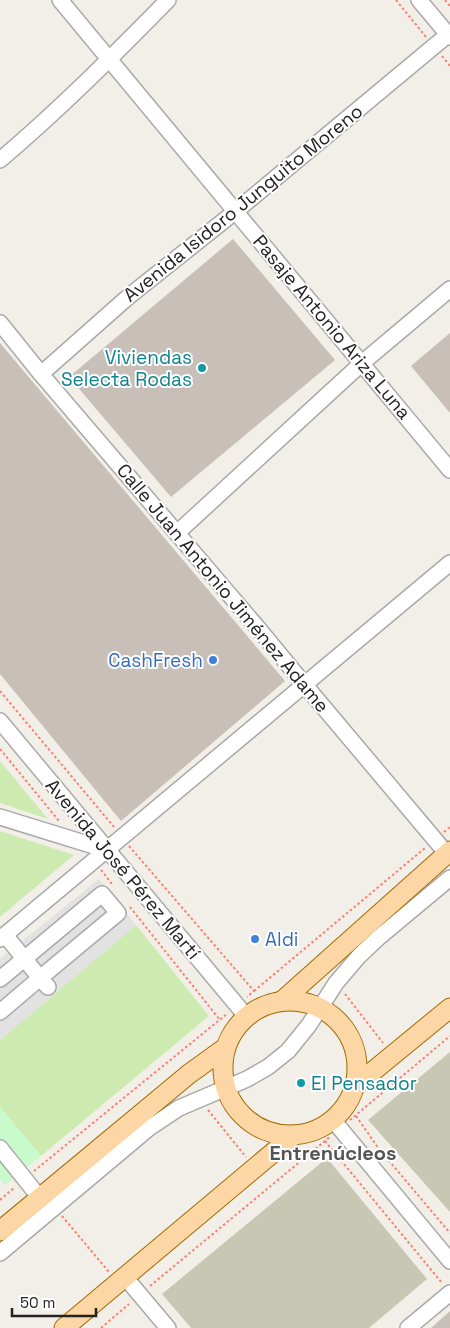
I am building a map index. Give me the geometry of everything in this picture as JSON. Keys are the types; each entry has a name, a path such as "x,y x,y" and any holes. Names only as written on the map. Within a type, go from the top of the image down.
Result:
{"main road":[{"path":"282,1001 444,848"},
{"path":"282,1001 304,1002 320,1008 341,1024 352,1042 357,1064 355,1086 337,1124 325,1125 310,1132 294,1135 273,1133 253,1124 237,1109 223,1081 222,1069 225,1048 241,1011 282,1001"},
{"path":"355,1086 450,1008"},
{"path":"0,1231 47,1203 189,1074 225,1048"},
{"path":"64,1328 294,1135"}],"street":[{"name":"Pasaje Antonio Ariza Luna","path":"60,0 450,470"},
{"path":"0,160 63,103 168,0"},
{"path":"419,0 449,35"},
{"name":"Avenida Isidoro Junguito Moreno","path":"41,374 128,297 236,211 449,35"},
{"path":"177,533 362,363 450,289"},
{"name":"Calle Juan Antonio Jiménez Adame","path":"0,322 41,374 444,848"},
{"path":"44,982 2,937 450,563"},
{"name":"Avenida José Pérez Martí","path":"0,721 241,1011"},
{"path":"0,817 107,850"},
{"path":"0,1252 47,1203 149,1128 179,1108 247,1079 268,1067 288,1051 309,1025 336,983 359,956 450,878"},
{"path":"0,979 102,894 118,913 44,982 0,1012"},
{"path":"337,1124 450,1261"},
{"path":"0,1148 47,1203"},
{"path":"121,1280 140,1295 168,1328"},
{"path":"408,1328 450,1293"}],"path":[{"path":"396,0 450,66"},
{"path":"445,0 450,6"},
{"path":"0,691 122,838 254,991"},
{"path":"29,1176 241,1011 254,991 444,848 450,827"},
{"path":"336,983 392,1054"},
{"path":"100,1328 325,1141 337,1124 356,1116 450,1036"},
{"path":"199,1099 255,1168"},
{"path":"356,1116 379,1148 450,1233"},
{"path":"325,1141 450,1293"},
{"path":"47,1203 121,1280"}],"shaded area":[{"path":"99,879 136,925 0,1040 0,959"},
{"path":"450,1052 450,1212 368,1120"},
{"path":"327,1158 427,1279 369,1328 191,1328 162,1294"}],"green space":[{"path":"0,761 48,819 0,803"},
{"path":"0,831 74,855 0,917"},
{"path":"136,925 209,1016 41,1156 0,1107 0,1040"},
{"path":"0,1107 41,1156 5,1185 0,1179"}],"building":[{"name":"Viviendas Selecta Rodas","path":"233,239 335,360 171,497 69,377"},
{"path":"450,333 450,413 411,366"},
{"path":"0,343 285,681 121,821 0,674"},
{"path":"450,1311 450,1328 431,1328"}],"place":[{"name":"Viviendas Selecta Rodas","path":"202,368"},
{"name":"CashFresh","path":"213,660"},
{"name":"Aldi","path":"255,939"},
{"name":"El Pensador","path":"301,1083"}],"district":[{"name":"Entrenúcleos","path":"333,1153"}]}
